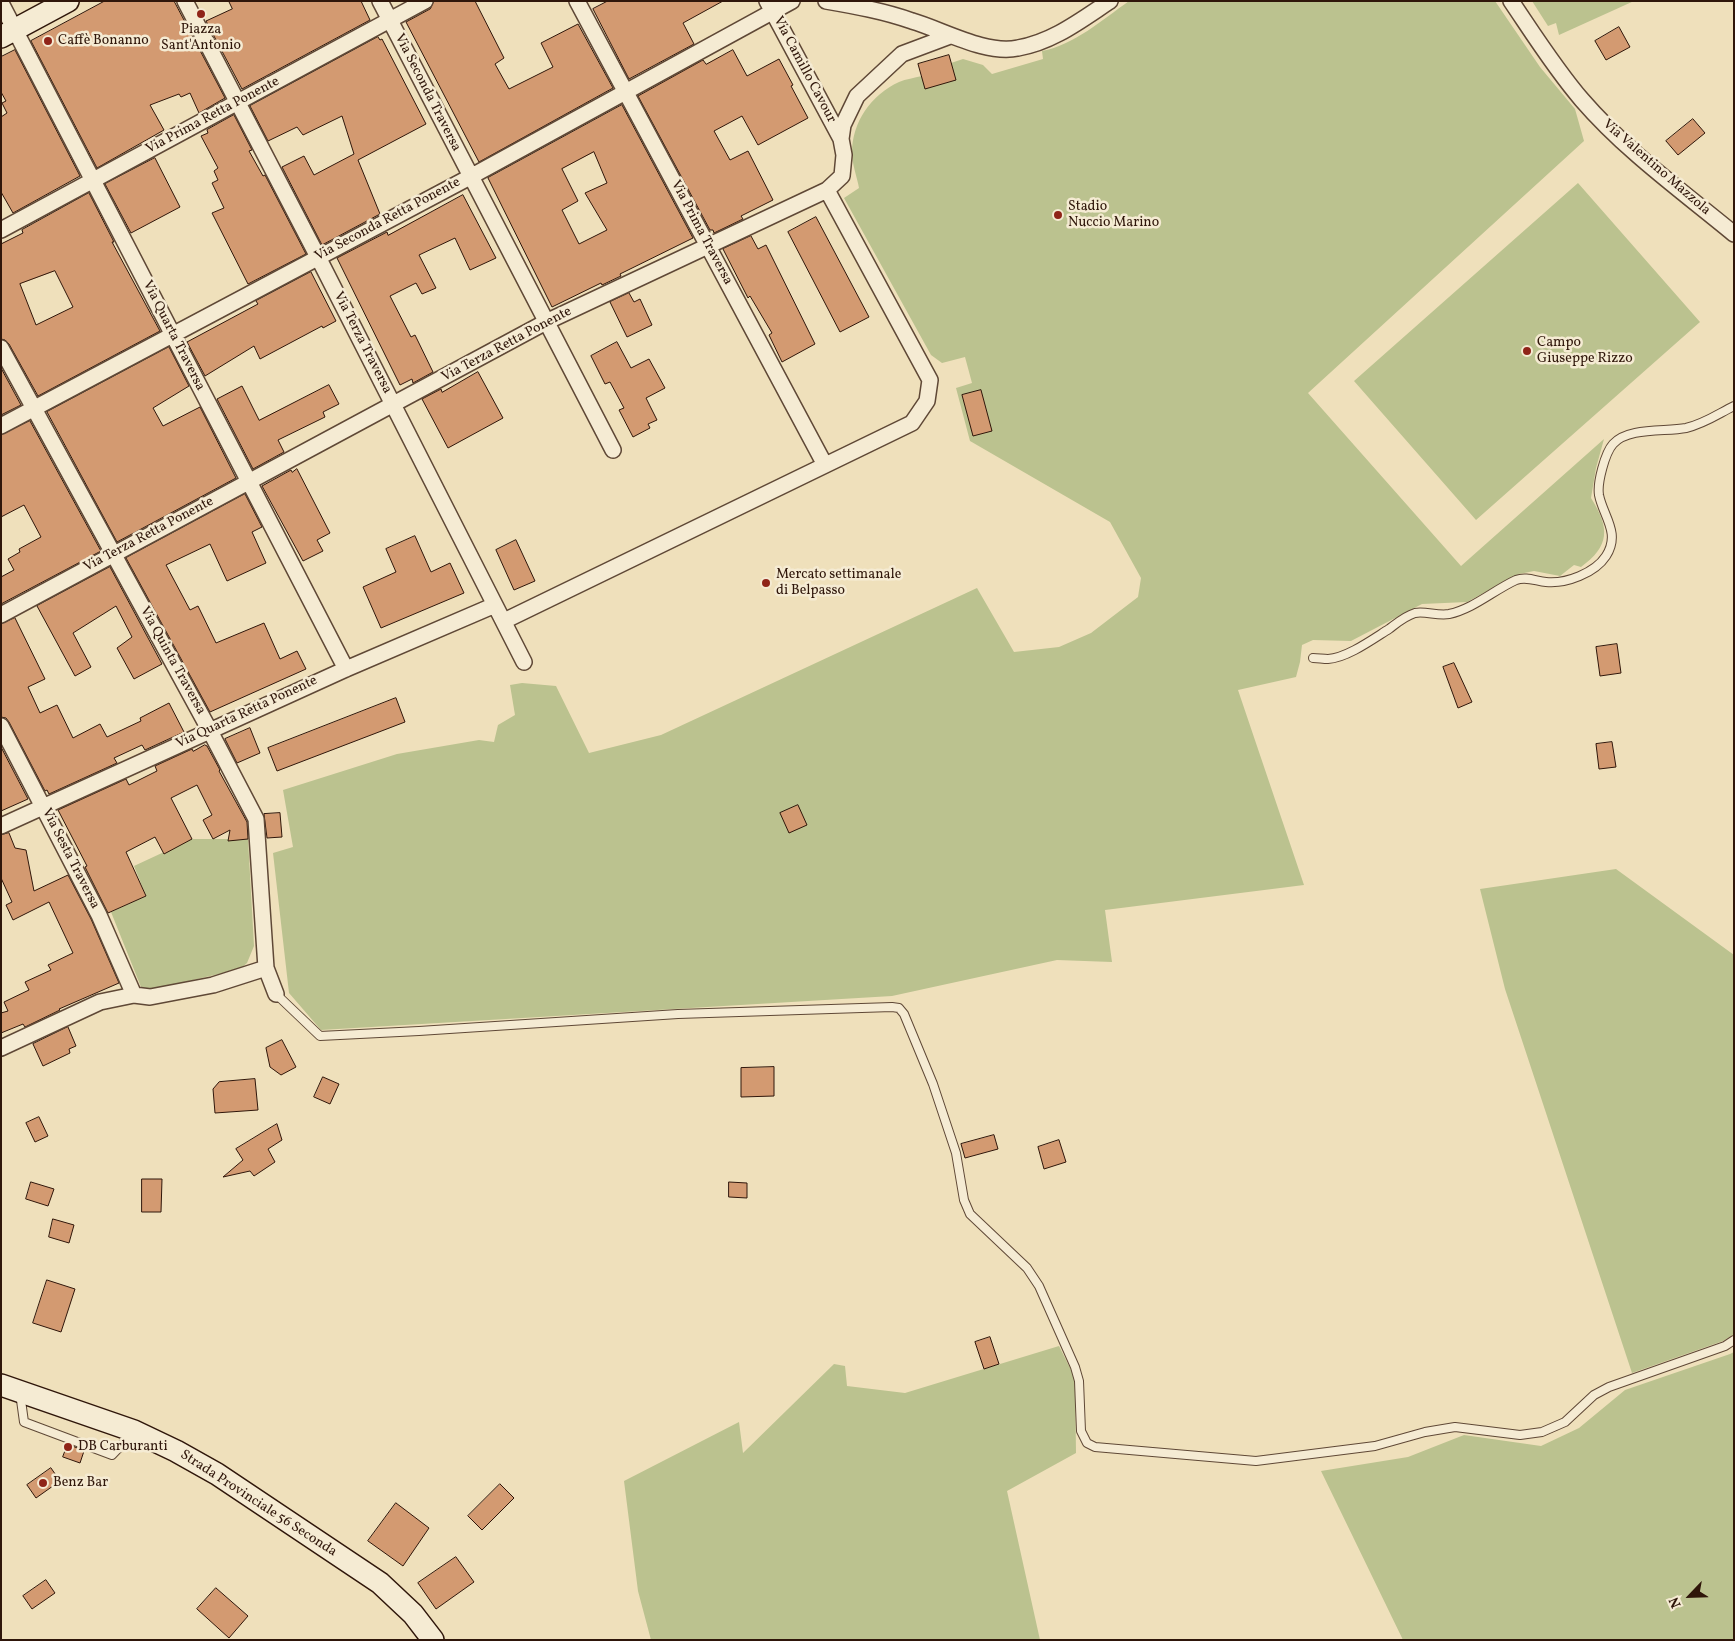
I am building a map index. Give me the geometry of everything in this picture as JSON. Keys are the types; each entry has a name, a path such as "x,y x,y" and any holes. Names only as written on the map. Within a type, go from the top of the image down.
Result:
{"street":[{"path":"8,34 68,1"},
{"name":"Via Terza Traversa","path":"185,1 318,257 524,662"},
{"name":"Via Seconda Traversa","path":"380,1 613,450"},
{"name":"Via Prima Retta Ponente","path":"1,230 426,1"},
{"name":"Via Prima Traversa","path":"577,1 825,465"},
{"path":"770,6 792,1"},
{"path":"826,1 865,7 992,48 1017,49 1041,42 1061,33 1110,1"},
{"name":"Via Valentino Mazzola","path":"1510,1 1557,69 1606,126 1734,234"},
{"name":"Via Quarta Traversa","path":"1,3 8,34 93,181 346,668"},
{"name":"Via Seconda Retta Ponente","path":"1,426 626,92 770,6"},
{"name":"Via Camillo Cavour","path":"770,6 841,139"},
{"name":"Via Terza Retta Ponente","path":"1,615 546,322 827,190 842,176 844,155 841,139 843,125 857,96 902,54 950,36"},
{"path":"504,621 912,422 927,401 930,380 827,190"},
{"name":"Via Quinta Traversa","path":"1,348 256,819 266,968 276,994"},
{"name":"Via Quarta Retta Ponente","path":"1,826 346,668 495,605"},
{"name":"Via Sesta Traversa","path":"1,726 99,915 134,995"},
{"path":"1,1048 100,1002 134,995 150,997 212,985 266,968"},
{"name":"Strada Provinciale 56 Seconda","path":"8,1387 134,1432 176,1451 218,1474 380,1583 412,1614 433,1640"}],"lane":[{"path":"1313,658 1330,659 1350,652 1402,619 1415,613 1447,615 1462,610 1519,579 1530,578 1546,582 1557,582 1581,576 1598,565 1612,545 1610,521 1599,494 1599,484 1607,454 1613,444 1623,437 1634,433 1685,428 1700,424 1734,406"},
{"path":"276,994 320,1036 448,1030 678,1014 899,1008 904,1014 933,1084 956,1153 964,1200 970,1214 1027,1268 1039,1286 1075,1367 1079,1381 1081,1431 1087,1442 1095,1446 1256,1460 1375,1446 1455,1426 1520,1435 1542,1432 1565,1422 1594,1396 1609,1387 1725,1346 1734,1340"},
{"path":"8,1387 24,1422 112,1455 134,1432"}],"green space":[{"path":"1129,1 1495,1 1540,67 1575,109 1584,141 1308,393 1461,566 1604,439 1596,468 1591,498 1602,518 1604,527 1602,544 1597,552 1581,567 1574,565 1560,576 1534,571 1519,574 1467,602 1422,604 1351,641 1313,640 1302,645 1296,677 1238,690 1304,885 1105,910 1112,962 1057,960 892,996 321,1030 289,993 273,853 293,847 283,790 397,754 479,740 494,742 498,725 515,715 510,685 522,683 556,686 589,753 661,735 977,588 1014,652 1059,647 1091,633 1138,597 1141,578 1110,522 970,441 956,388 972,383 965,357 942,363 931,355 844,198 859,188 852,153 855,131 859,120 880,94 902,81 922,76 918,64 949,55 951,63 963,59 983,65 992,74 1043,59 1042,51 1076,38"},
{"path":"1532,1 1634,1 1559,35 1556,23 1548,26"},
{"name":"Campo Giuseppe Rizzo","path":"1578,183 1700,322 1476,520 1354,381"},
{"path":"192,839 248,839 254,946 247,963 240,969 150,990 141,987 111,912 146,896 134,866"},
{"path":"1616,869 1734,955 1734,1334 1723,1341 1632,1373 1505,989 1480,889"},
{"path":"1059,1346 1075,1378 1076,1453 1007,1491 1040,1640 651,1640 638,1591 624,1481 739,1422 743,1453 834,1364 845,1366 847,1386 905,1393"},
{"path":"1734,1352 1734,1640 1403,1640 1321,1471 1408,1457 1464,1435 1541,1446 1579,1428 1625,1390"}],"building":[{"path":"105,1 174,1 225,98 199,113 190,93 181,97 179,94 150,105 164,130 97,168 31,41"},
{"path":"229,1 361,1 370,20 242,89 206,21 232,9"},
{"path":"434,1 475,1 504,58 495,64 509,89 553,67 541,43 578,24 613,88 479,162 406,22 430,9"},
{"path":"608,1 723,1 683,23 694,44 629,79 593,9"},
{"path":"1619,27 1630,47 1606,60 1595,41"},
{"path":"378,37 380,40 382,39 426,124 358,160 380,214 322,245 282,167 304,156 314,175 354,154 342,116 303,135 297,127 268,141 250,106"},
{"path":"15,50 80,176 13,213 1,192 1,117 7,113 2,103 6,101 1,92 1,57"},
{"path":"733,50 747,76 779,59 808,118 758,145 742,116 714,131 730,160 748,151 773,200 741,216 743,219 714,233 713,230 710,230 638,96 703,60 706,64"},
{"path":"949,55 956,80 925,89 918,64"},
{"path":"622,105 693,238 620,274 621,276 602,285 601,283 552,307 488,178","holes":["594,152 607,183 585,193 607,230 579,244 562,210 578,201 562,169"]},
{"path":"234,115 252,150 249,151 263,176 265,175 306,254 248,284 212,213 224,208 212,183 218,180 214,171 218,168 201,136 208,133 207,130"},
{"path":"1693,119 1705,133 1678,155 1666,141"},
{"path":"155,158 180,207 131,233 105,184"},
{"path":"89,193 114,242 112,242 160,331 38,396 9,344 1,339 1,244 23,233 22,230","holes":["55,271 73,307 36,325 20,284"]},
{"path":"463,195 496,258 470,270 455,238 419,255 436,288 422,294 416,283 390,296 411,337 415,335 433,372 413,383 412,379 400,385 337,258 387,232 388,235"},
{"path":"816,217 869,317 840,332 788,232"},
{"path":"751,236 758,249 766,245 815,344 782,362 769,335 772,333 750,296 748,298 723,249"},
{"path":"311,272 336,321 323,328 322,326 260,359 254,346 205,376 187,342 258,304 256,301"},
{"path":"629,293 634,302 640,299 652,325 627,337 610,302"},
{"path":"617,342 631,368 649,359 665,388 646,398 657,420 648,424 650,428 633,437 619,410 624,408 610,382 605,384 591,356"},
{"path":"169,347 189,386 153,408 163,426 200,407 236,478 117,542 47,412"},
{"path":"1,368 21,405 1,415"},
{"path":"478,372 503,418 448,448 422,399 441,389 442,392"},
{"path":"329,385 339,404 323,412 325,417 278,440 284,452 253,469 217,399 242,386 259,420"},
{"path":"981,390 992,431 973,436 962,395"},
{"path":"30,421 101,551 1,604 1,577 14,570 8,559 20,552 19,549 41,537 24,505 1,517 1,435"},
{"path":"297,469 330,533 317,540 323,551 303,561 262,486 291,470 292,472"},
{"path":"245,494 262,527 252,532 266,563 227,581 210,544 166,565 190,610 198,606 216,643 264,623 280,659 297,651 306,669 210,712 126,558"},
{"path":"415,536 431,572 450,563 464,593 381,628 363,587 396,572 386,549"},
{"path":"516,540 535,581 514,590 496,550"},
{"path":"110,567 162,664 134,679 117,648 132,637 116,606 73,633 91,667 75,676 37,606"},
{"path":"15,618 45,679 28,687 40,713 57,705 73,738 100,724 107,737 141,721 140,718 169,703 184,732 145,750 142,745 114,758 117,763 49,794 47,790 45,791 9,722 6,718 1,717 1,624"},
{"path":"1617,644 1621,673 1600,676 1596,647"},
{"path":"1454,663 1472,702 1458,708 1443,667"},
{"path":"396,698 405,722 277,771 268,748"},
{"path":"250,728 260,753 237,763 225,739"},
{"path":"1612,742 1616,767 1599,769 1596,744"},
{"path":"205,745 247,822 248,839 228,841 230,830 213,839 203,820 212,815 197,785 171,798 192,839 164,854 155,837 126,852 146,896 108,913 85,867 87,866 58,810 126,779 129,785 157,771 155,766"},
{"path":"1,747 28,799 1,811"},
{"path":"798,805 807,825 789,833 780,813"},
{"path":"280,813 282,837 267,838 264,814"},
{"path":"9,833 15,848 26,850 34,891 68,875 91,919 119,983 59,1009 25,1027 23,1024 1,1033 1,1013 8,1011 4,1002 29,990 25,982 51,970 48,965 73,953 49,902 13,920 6,905 12,902 1,878 1,835"},
{"path":"68,1027 76,1046 69,1049 70,1053 43,1066 33,1044"},
{"path":"282,1040 296,1067 281,1075 270,1067 266,1048"},
{"path":"774,1067 774,1096 741,1097 741,1068"},
{"path":"323,1077 339,1084 330,1104 314,1097"},
{"path":"255,1079 258,1110 215,1113 213,1089 219,1082"},
{"path":"39,1117 48,1136 35,1142 26,1123"},
{"path":"277,1124 282,1140 268,1149 275,1162 254,1176 250,1171 223,1177 243,1160 236,1149"},
{"path":"994,1135 998,1149 965,1158 961,1144"},
{"path":"1059,1140 1066,1162 1044,1169 1038,1147"},
{"path":"142,1179 162,1179 161,1212 142,1212"},
{"path":"31,1182 54,1189 48,1206 26,1199"},
{"path":"729,1182 747,1183 747,1198 729,1197"},
{"path":"53,1219 74,1225 69,1243 49,1237"},
{"path":"47,1280 75,1289 61,1332 33,1323"},
{"path":"990,1337 999,1364 984,1369 975,1342"},
{"path":"68,1444 84,1451 80,1463 63,1457"},
{"name":"Benz Bar","path":"51,1468 60,1481 36,1498 27,1485"},
{"path":"500,1484 514,1498 482,1530 468,1516"},
{"path":"396,1503 429,1528 403,1566 368,1541"},
{"path":"456,1557 474,1582 436,1609 418,1583"},
{"path":"46,1580 55,1593 32,1609 23,1596"},
{"path":"216,1588 248,1616 229,1638 197,1609"}],"place":[{"name":"Piazza Sant'Antonio","path":"201,14"},
{"name":"Caffè Bonanno","path":"48,41"},
{"name":"Stadio Nuccio Marino","path":"1058,215"},
{"name":"Campo Giuseppe Rizzo","path":"1527,351"},
{"name":"Mercato settimanale di Belpasso","path":"766,583"},
{"name":"DB Carburanti","path":"68,1447"},
{"name":"Benz Bar","path":"43,1483"}]}
